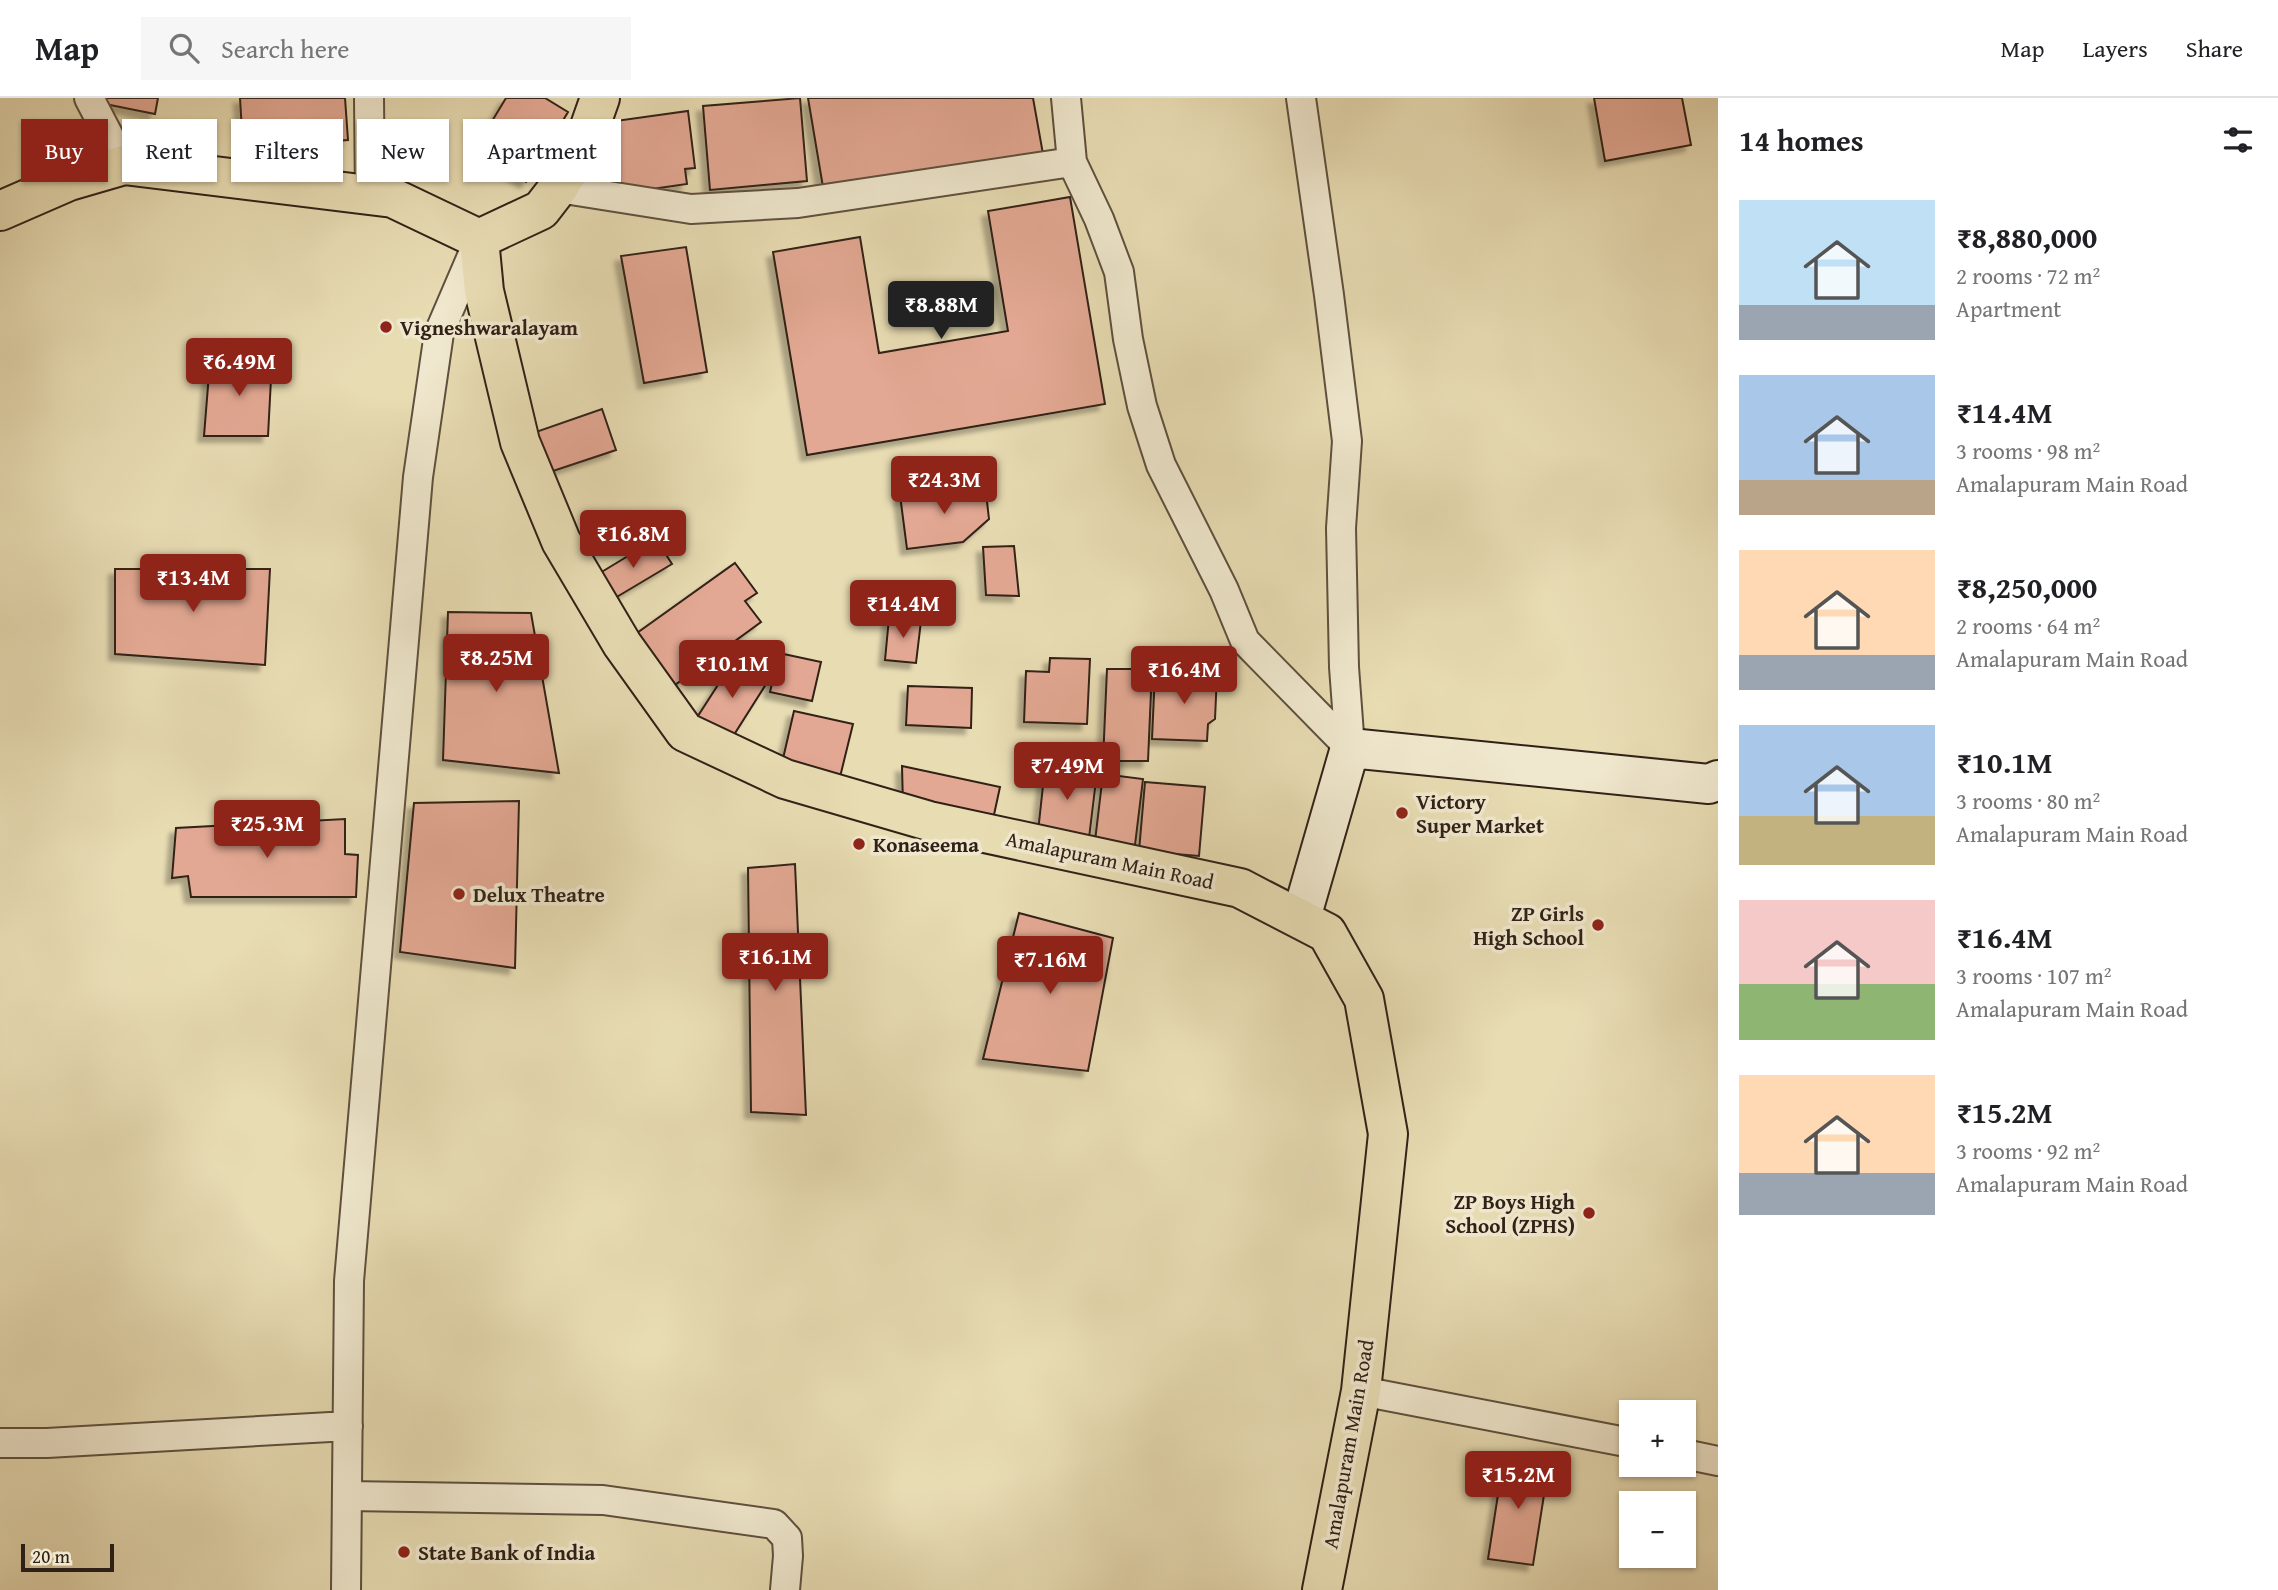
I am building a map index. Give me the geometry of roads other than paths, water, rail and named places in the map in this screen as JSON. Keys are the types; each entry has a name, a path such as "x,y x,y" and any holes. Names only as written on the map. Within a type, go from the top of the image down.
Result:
{"main road":[{"path":"217,177 393,198 479,239 541,210 582,149 600,98"},
{"path":"0,211 69,181 122,166"},
{"name":"Amalapuram Main Road","path":"479,239 484,291 520,442 561,541 622,644 685,732 785,779 929,821 1240,888 1327,933 1364,999 1388,1134 1361,1391 1322,1590"}],"street":[{"path":"89,98 122,161"},
{"path":"369,98 370,196"},
{"path":"1066,98 1072,162 1099,219 1119,272 1128,339 1142,406 1161,465 1224,590 1245,642 1350,748 1709,784 1718,780"},
{"path":"1301,98 1347,441 1341,528 1344,667 1350,748 1301,918"},
{"path":"558,188 691,209 798,203 1072,162"},
{"path":"346,1590 349,1281 418,477 439,333 479,239"},
{"path":"1361,1391 1619,1441"},
{"path":"0,1443 47,1443 348,1426"},
{"path":"1696,1456 1718,1461"},
{"path":"347,1496 603,1500 774,1524 787,1538 785,1590"}],"place":[{"name":"Vigneshwaralayam","path":"386,327"},
{"name":"Victory Super Market","path":"1402,813"},
{"name":"Konaseema","path":"859,844"},
{"name":"Delux Theatre","path":"459,894"},
{"name":"ZP Girls High School","path":"1598,925"},
{"name":"ZP Boys High School (ZPHS)","path":"1589,1213"},
{"name":"State Bank of India","path":"404,1552"}]}
